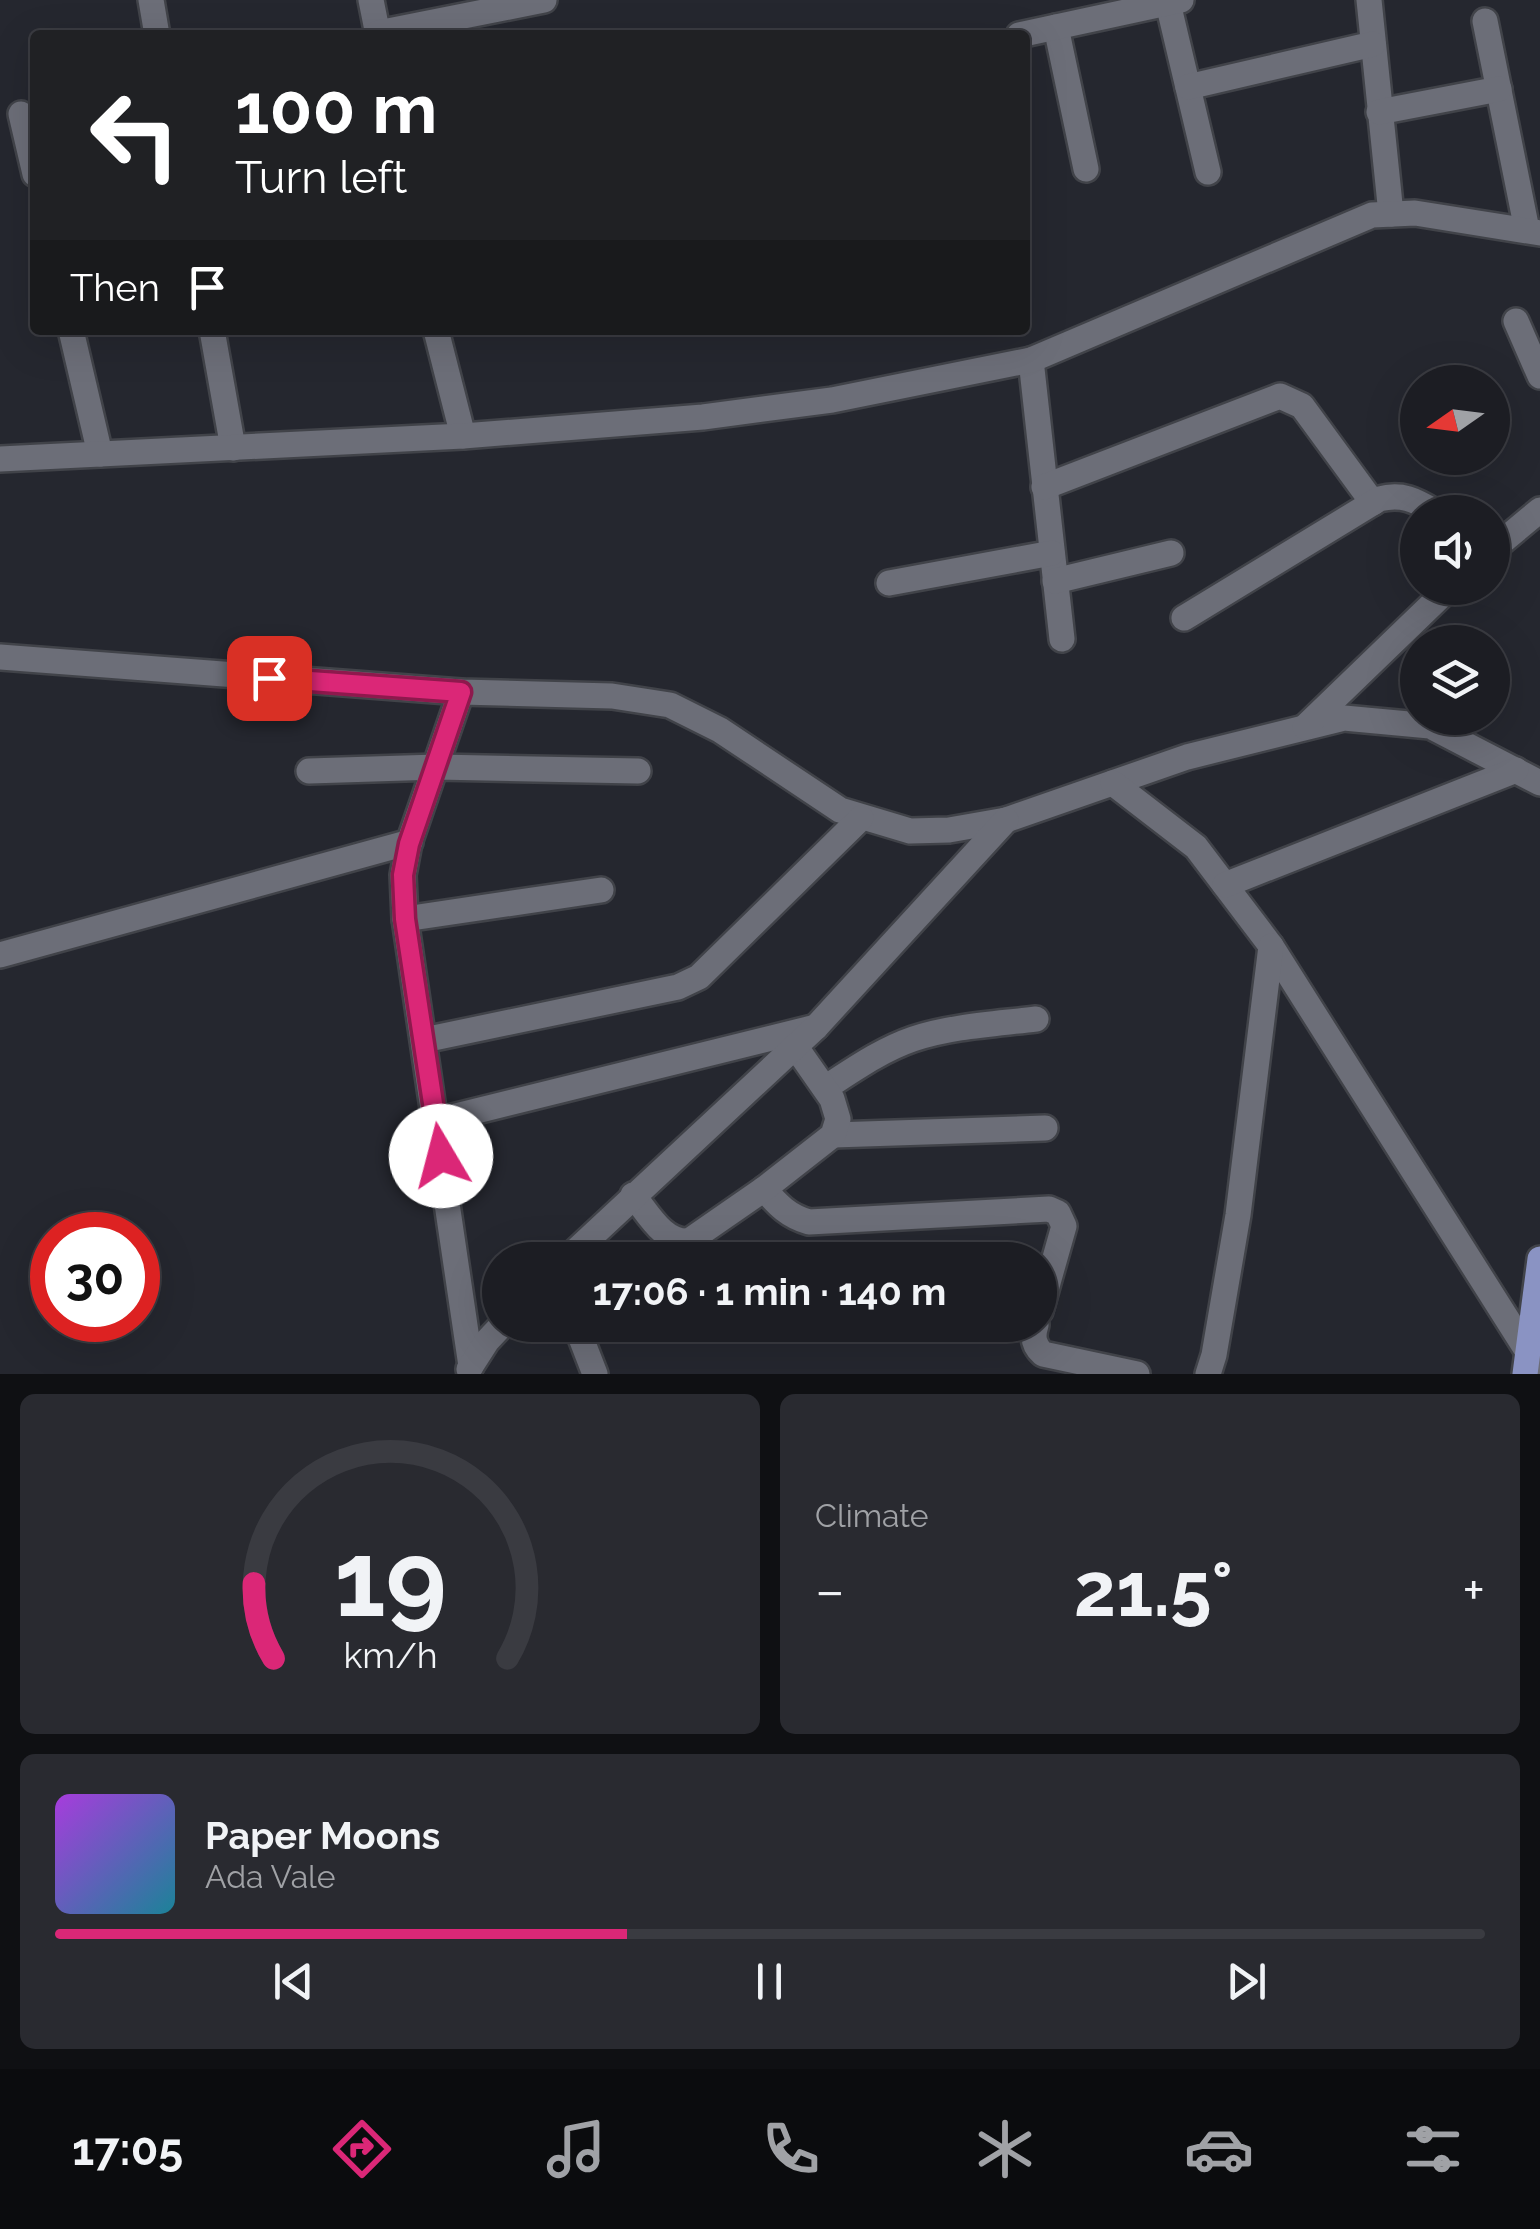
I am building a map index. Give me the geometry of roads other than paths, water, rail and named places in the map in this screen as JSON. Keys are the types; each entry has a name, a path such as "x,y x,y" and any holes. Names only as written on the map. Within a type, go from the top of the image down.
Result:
{"main road":[{"path":"1533,1352 1540,1260"}],"street":[{"path":"151,0 157,30"},
{"path":"372,0 377,30"},
{"path":"398,30 544,0"},
{"path":"1369,0 1391,214"},
{"path":"1030,31 1065,17 1175,1 1188,88 1208,172"},
{"path":"1065,17 1086,169"},
{"path":"0,459 463,436 702,417 832,400 1030,360 1372,215 1415,213 1534,231 1514,165 1485,21"},
{"path":"1188,88 1373,44"},
{"path":"1380,112 1499,89"},
{"path":"21,114 30,153"},
{"path":"1514,165 1540,158"},
{"path":"1516,321 1540,376"},
{"path":"73,335 100,454"},
{"path":"213,335 232,448"},
{"path":"437,335 463,436"},
{"path":"1030,360 1062,638"},
{"path":"1044,487 1280,396 1302,406 1372,503"},
{"path":"1184,618 1372,503 1400,496"},
{"path":"1510,536 1540,510"},
{"path":"1055,580 1172,552"},
{"path":"889,583 1052,553"},
{"path":"1305,728 1432,605"},
{"path":"0,658 461,692 612,696 670,706 720,730 840,810 910,831 949,830 1006,820 1186,757 1344,718 1430,726 1540,782"},
{"path":"461,692 410,842 403,875 405,919 468,1370"},
{"path":"309,771 436,766 638,771"},
{"path":"1226,885 1516,770"},
{"path":"1113,782 1196,847 1271,946 1533,1352"},
{"path":"424,1040 678,987 699,978 861,818"},
{"path":"585,1242 816,1027 1006,820"},
{"path":"0,955 410,842"},
{"path":"405,919 601,890"},
{"path":"1208,1374 1238,1215 1271,946"},
{"path":"824,1088 879,1053 914,1038 1036,1019"},
{"path":"436,1121 816,1027"},
{"path":"633,1195 668,1238 676,1242 689,1240 833,1135 838,1119 832,1100 795,1046"},
{"path":"833,1135 1045,1128"},
{"path":"764,1189 782,1210 810,1222 1049,1208 1058,1213 1064,1226 1057,1251"},
{"path":"468,1370 486,1342"},
{"path":"583,1342 595,1374"},
{"path":"1035,1342 1044,1354 1136,1374"}]}
